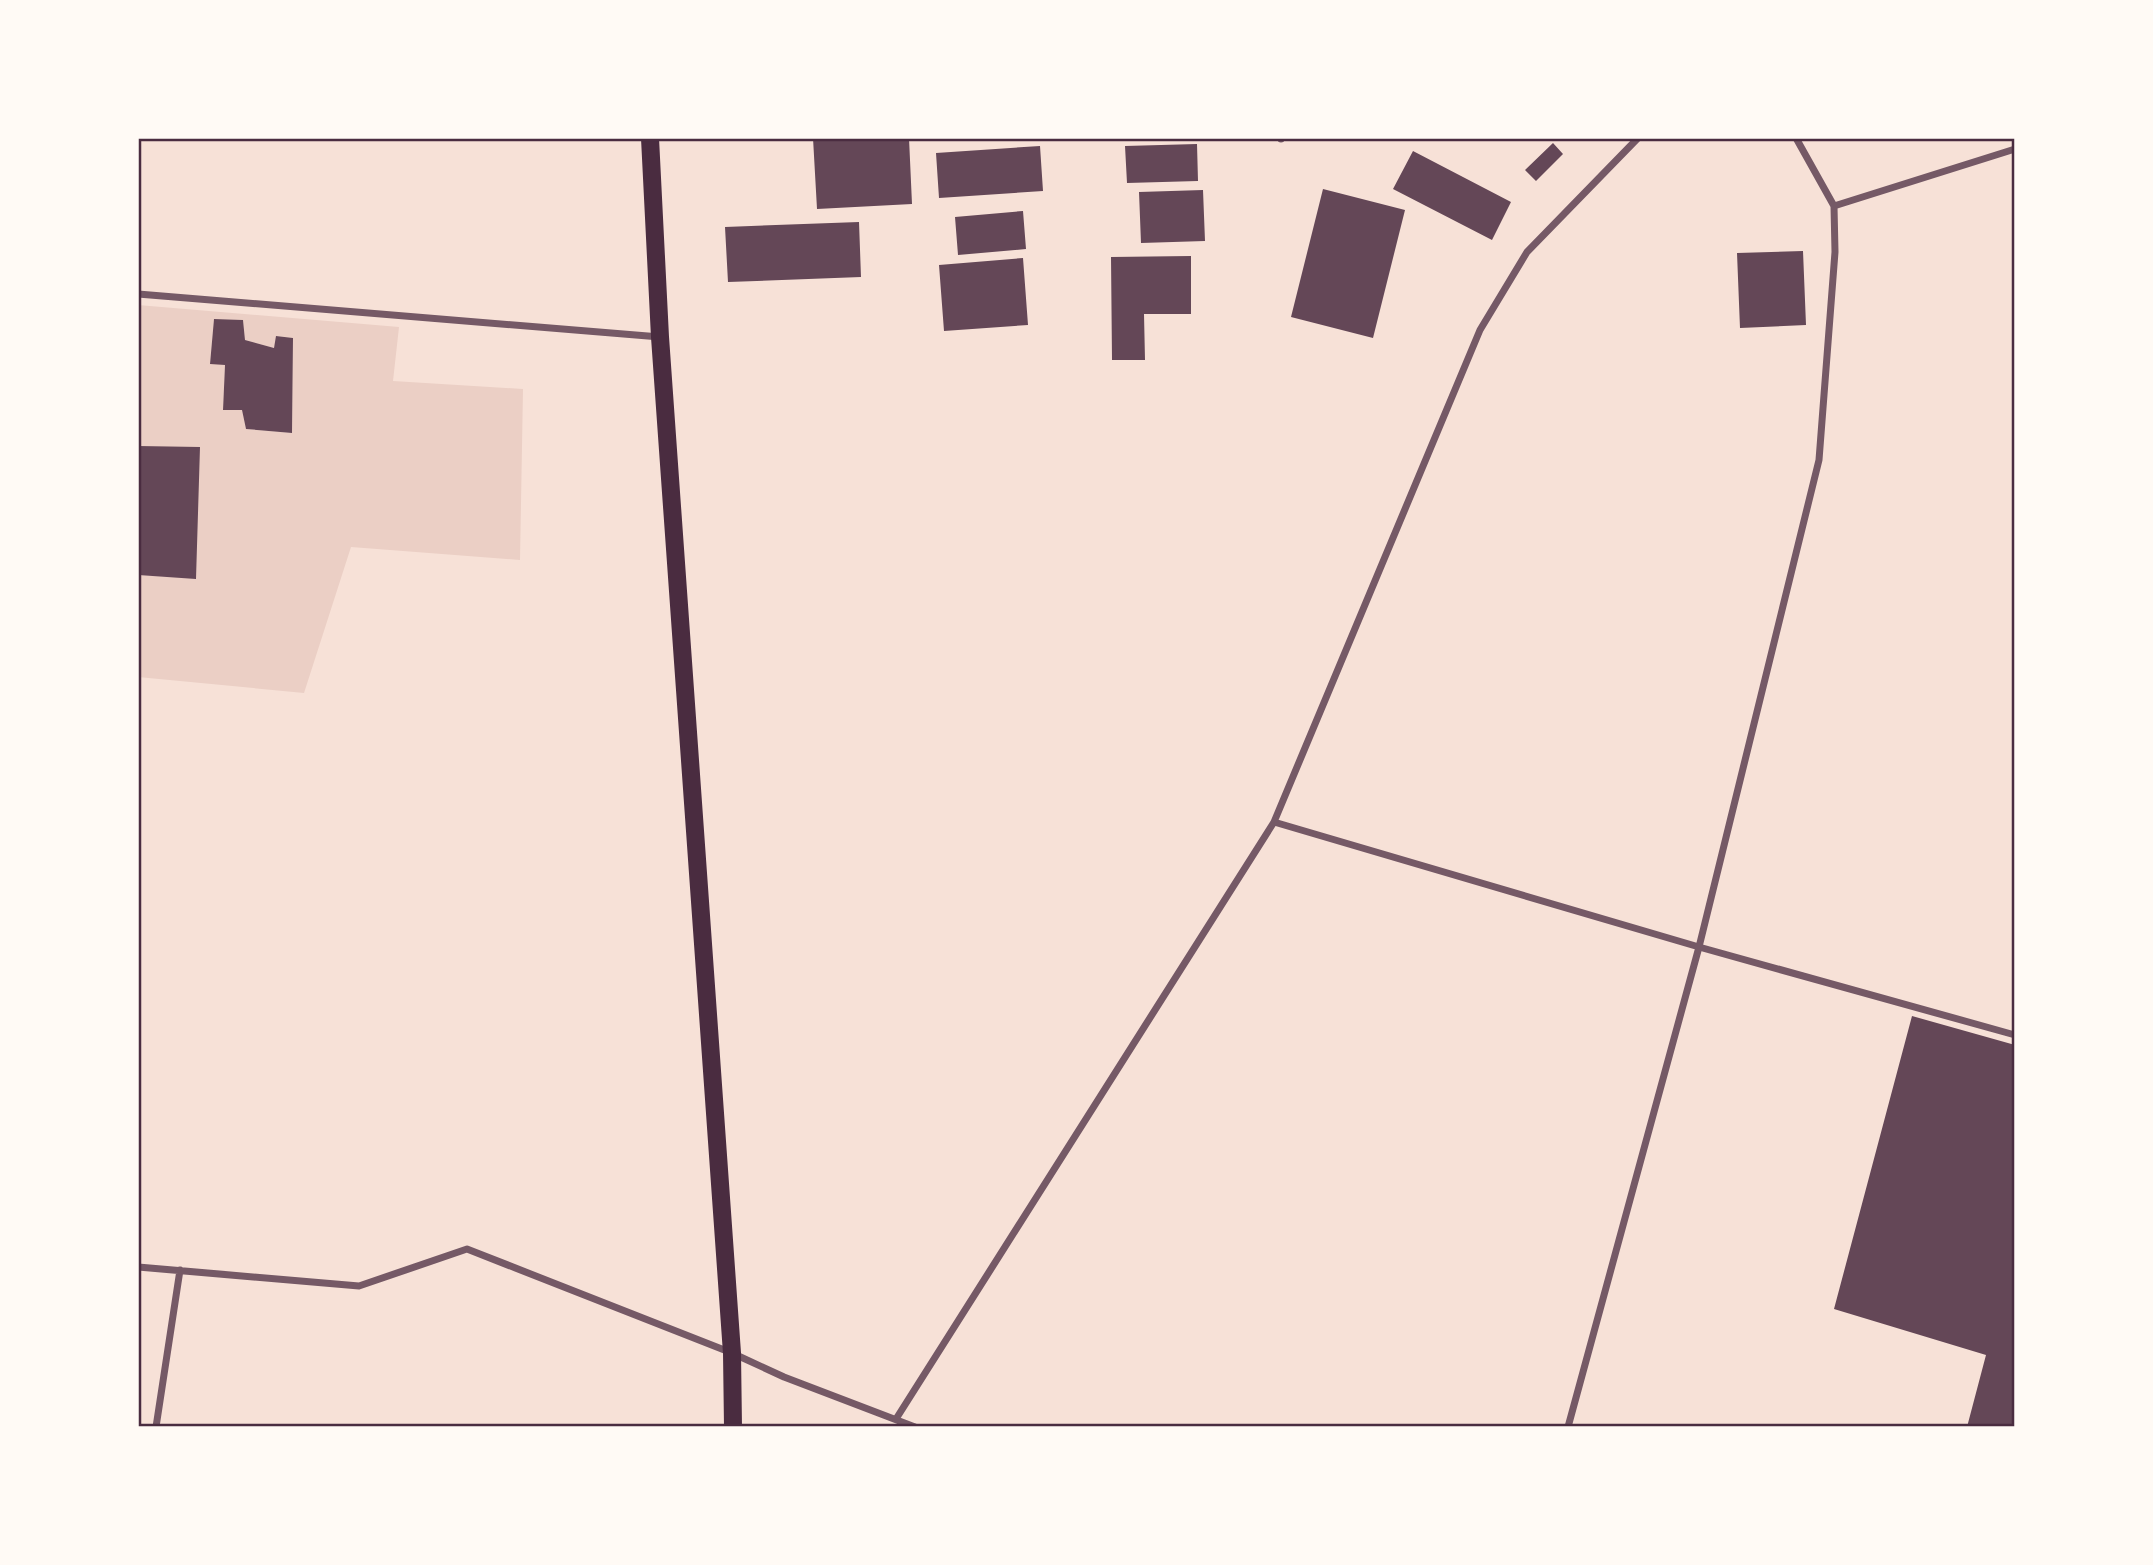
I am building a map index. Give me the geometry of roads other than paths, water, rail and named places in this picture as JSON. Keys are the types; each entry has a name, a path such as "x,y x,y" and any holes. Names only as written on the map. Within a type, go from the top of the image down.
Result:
{"main road":[{"path":"650,138 660,337 732,1353 733,1427"}],"street":[{"path":"897,1419 1274,822 1480,330 1527,252 1638,138"},
{"path":"1568,1427 1699,947 1819,460 1835,252 1834,206 1796,138"},
{"path":"1834,206 2015,149"},
{"path":"138,294 660,337"},
{"path":"1274,822 1699,947 2015,1035"},
{"path":"138,1267 359,1286 467,1249 915,1427"},
{"path":"156,1427 180,1270"}]}
